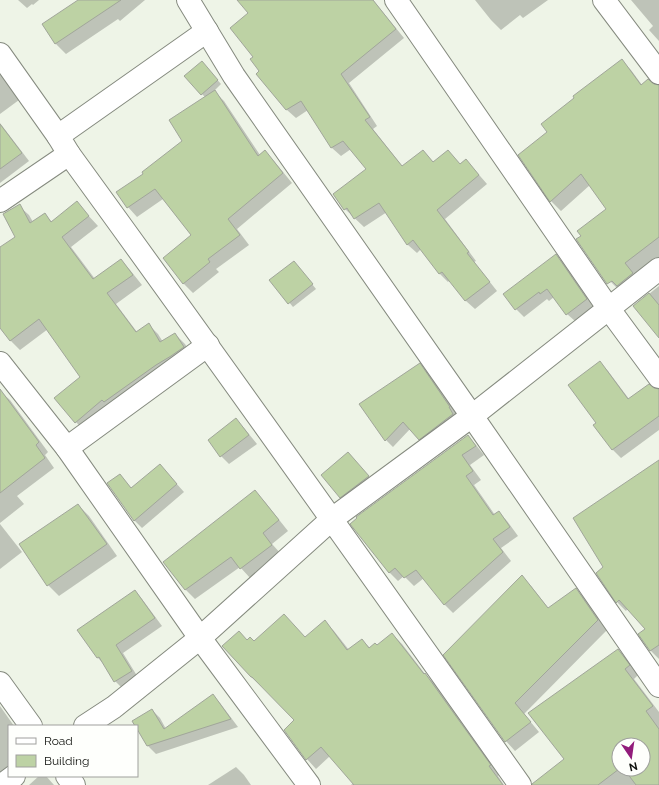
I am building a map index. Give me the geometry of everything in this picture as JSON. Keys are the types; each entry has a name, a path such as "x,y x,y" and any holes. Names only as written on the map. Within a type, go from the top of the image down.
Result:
{"street":[{"path":"188,0 234,76 659,686"},
{"path":"396,0 608,309 659,377"},
{"path":"604,0 659,73"},
{"path":"0,201 63,145 207,31"},
{"path":"0,54 63,145 208,345 520,785"},
{"path":"86,725 114,706 200,638 332,519 472,416 659,269"},
{"path":"67,448 208,345"},
{"path":"0,363 67,448 200,638 309,785"},
{"path":"0,683 29,725"},
{"path":"2,785 13,777"},
{"path":"68,777 74,785"}],"building":[{"path":"78,0 121,0 55,44 42,24"},
{"path":"237,0 373,0 396,29 341,74 370,117 365,120 402,166 423,150 433,162 448,150 460,164 466,159 479,175 437,210 469,252 467,253 490,282 465,301 442,272 439,274 413,240 407,245 379,203 354,219 347,208 344,210 333,194 366,169 343,141 331,148 301,101 286,110 256,74 259,71 250,59 253,57 230,28 248,13"},
{"path":"622,59 641,85 648,79 654,84 659,85 659,237 625,263 633,273 617,286 612,281 607,284 576,239 581,236 577,231 606,209 581,174 550,202 518,155 547,132 541,124 574,98 573,96"},
{"path":"202,61 218,80 201,95 184,76"},
{"path":"215,90 258,156 265,150 283,173 228,219 240,235 208,259 210,262 183,284 163,258 191,235 155,189 127,208 116,192 143,174 142,172 182,141 169,120"},
{"path":"0,124 22,153 0,169"},
{"path":"77,201 89,216 62,237 93,279 121,259 133,275 107,293 136,332 149,323 160,342 175,333 184,347 104,402 102,400 75,423 54,398 80,377 39,319 10,341 0,328 0,247 15,237 3,214 20,204 30,223 45,213 51,222"},
{"path":"556,254 587,299 566,315 547,289 540,294 539,292 515,310 503,294"},
{"path":"294,261 313,284 288,304 269,280"},
{"path":"649,293 659,305 659,338 633,306"},
{"path":"600,361 628,399 649,384 654,388 659,389 659,416 612,450 593,425 596,423 568,385"},
{"path":"420,363 450,407 453,414 419,440 403,422 385,441 359,404"},
{"path":"0,389 39,442 36,445 45,458 0,493"},
{"path":"236,418 249,435 220,457 208,440"},
{"path":"468,435 476,446 462,455 473,471 466,476 493,515 499,511 510,527 493,539 503,552 444,605 416,570 404,578 395,568 389,573 350,524 357,518 356,517"},
{"path":"348,452 369,476 340,498 321,475"},
{"path":"659,460 659,645 650,651 638,634 645,629 619,600 616,603 596,573 603,567 573,518"},
{"path":"160,464 177,484 134,521 107,483 120,474 131,488"},
{"path":"255,490 279,520 263,533 272,545 240,569 231,557 185,590 163,562"},
{"path":"78,504 107,544 47,586 19,544"},
{"path":"522,575 548,608 576,588 598,620 515,703 531,722 505,742 443,655"},
{"path":"135,590 155,618 116,645 132,671 114,682 99,657 97,658 77,630"},
{"path":"284,614 305,637 325,620 347,650 362,639 369,648 375,643 377,645 392,633 424,674 425,673 491,765 489,766 503,785 354,785 321,747 306,760 284,730 294,720 222,646 239,631 247,640 250,637 254,641"},
{"path":"618,649 630,665 625,669 653,706 646,711 659,729 659,785 636,785 630,777 651,777 651,737 611,737 611,775 598,785 532,785 564,759 528,713"},
{"path":"213,694 231,719 147,746 138,731 138,725 134,725 132,721 152,709 164,729"}]}
